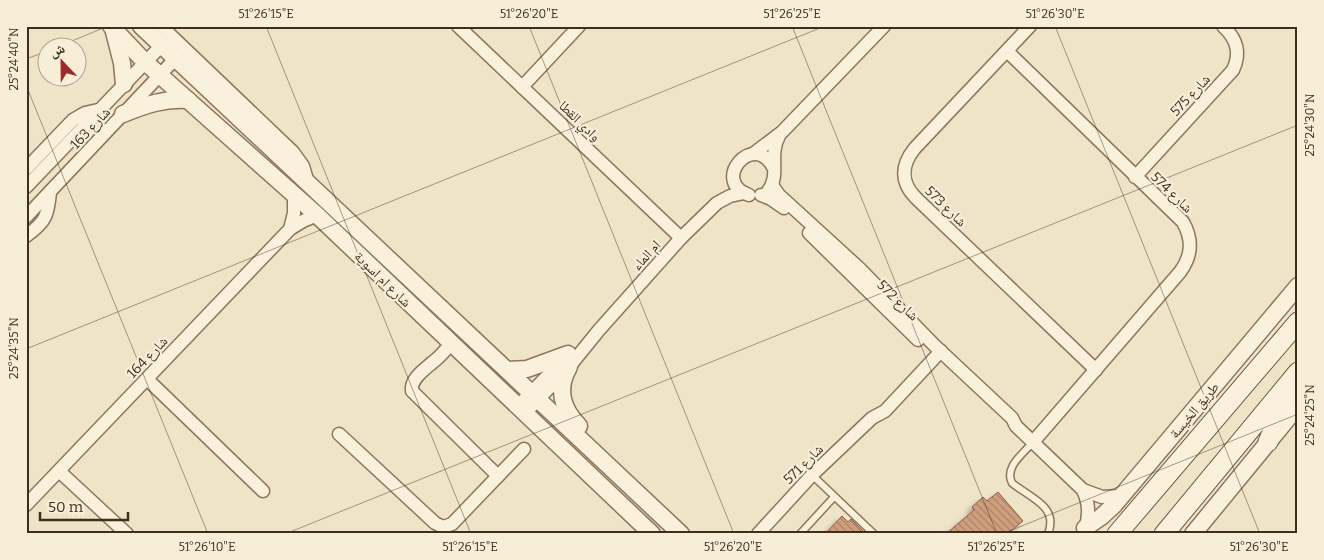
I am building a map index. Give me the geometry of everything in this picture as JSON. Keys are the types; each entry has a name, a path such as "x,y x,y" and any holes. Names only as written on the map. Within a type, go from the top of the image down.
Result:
{"main road":[{"name":"طريق الخيسة","path":"1117,534 1298,322"},
{"path":"1268,442 1297,373"},
{"path":"1164,534 1297,373"},
{"path":"1131,534 1136,512"}],"street":[{"name":"شارع ام اسوية","path":"141,26 681,534"},
{"path":"161,26 293,152 303,166 308,183"},
{"name":"وادي القطا","path":"458,26 681,238"},
{"path":"522,87 579,26"},
{"path":"782,132 774,149 774,179 772,185 768,191 761,194 752,196 744,193 734,182 733,175 737,163 742,158 753,154 782,132 884,26"},
{"name":"شارع 573","path":"1030,26 912,152 905,165 903,174 909,192 1096,370"},
{"name":"شارع 575","path":"1135,177 1232,70 1238,56 1237,48 1231,35 1223,26"},
{"name":"شارع ام اسوية","path":"111,27 145,62 317,215 652,534"},
{"path":"111,27 122,62 124,84"},
{"name":"شارع 163","path":"26,187 161,46"},
{"name":"شارع 574","path":"1006,51 1183,222 1190,238 1189,256 1180,272 1033,442"},
{"name":"شارع 163","path":"26,217 175,59"},
{"path":"123,114 156,102 188,100"},
{"path":"26,170 72,120 85,113 98,110"},
{"path":"753,154 766,158 773,168"},
{"name":"ام الماء","path":"717,203 733,175"},
{"name":"شارع 572","path":"772,185 777,194 859,268 935,351"},
{"path":"26,236 41,225 47,214 50,192"},
{"name":"ام الماء","path":"522,410 568,361 584,339 599,330 681,238 717,203 730,196 744,193"},
{"name":"شارع 572","path":"761,194 771,198 784,208 935,351 1004,420 1016,426 1083,490 1102,497 1121,496"},
{"path":"290,229 294,213 294,195"},
{"name":"شارع 164","path":"27,504 290,229 302,221 317,215"},
{"name":"طريق الخيسة","path":"1083,531 1101,518 1121,496 1298,286"},
{"path":"448,341 430,358 427,366 413,382 411,387 413,394 498,476"},
{"name":"شارع 571","path":"758,534 812,475 872,418 878,407 935,351"},
{"path":"508,370 521,370 568,361 562,382 564,405 572,419 591,440 602,459"},
{"path":"147,379 263,491"},
{"path":"1193,534 1298,406"},
{"path":"340,434 440,526 452,524 524,449"},
{"path":"59,471 127,534"},
{"path":"1083,490 1088,505 1088,521 1083,531"}],"lane":[{"path":"1033,442 1011,468 1010,478 1012,484 1049,512 1052,521 1048,534"},
{"path":"812,475 874,534"},
{"path":"800,534 834,496"}],"building":[{"path":"998,492 1023,521 1007,534 946,534 974,510 972,507 983,497 987,501"},
{"path":"842,516 848,522 851,519 866,534 825,534"}]}
